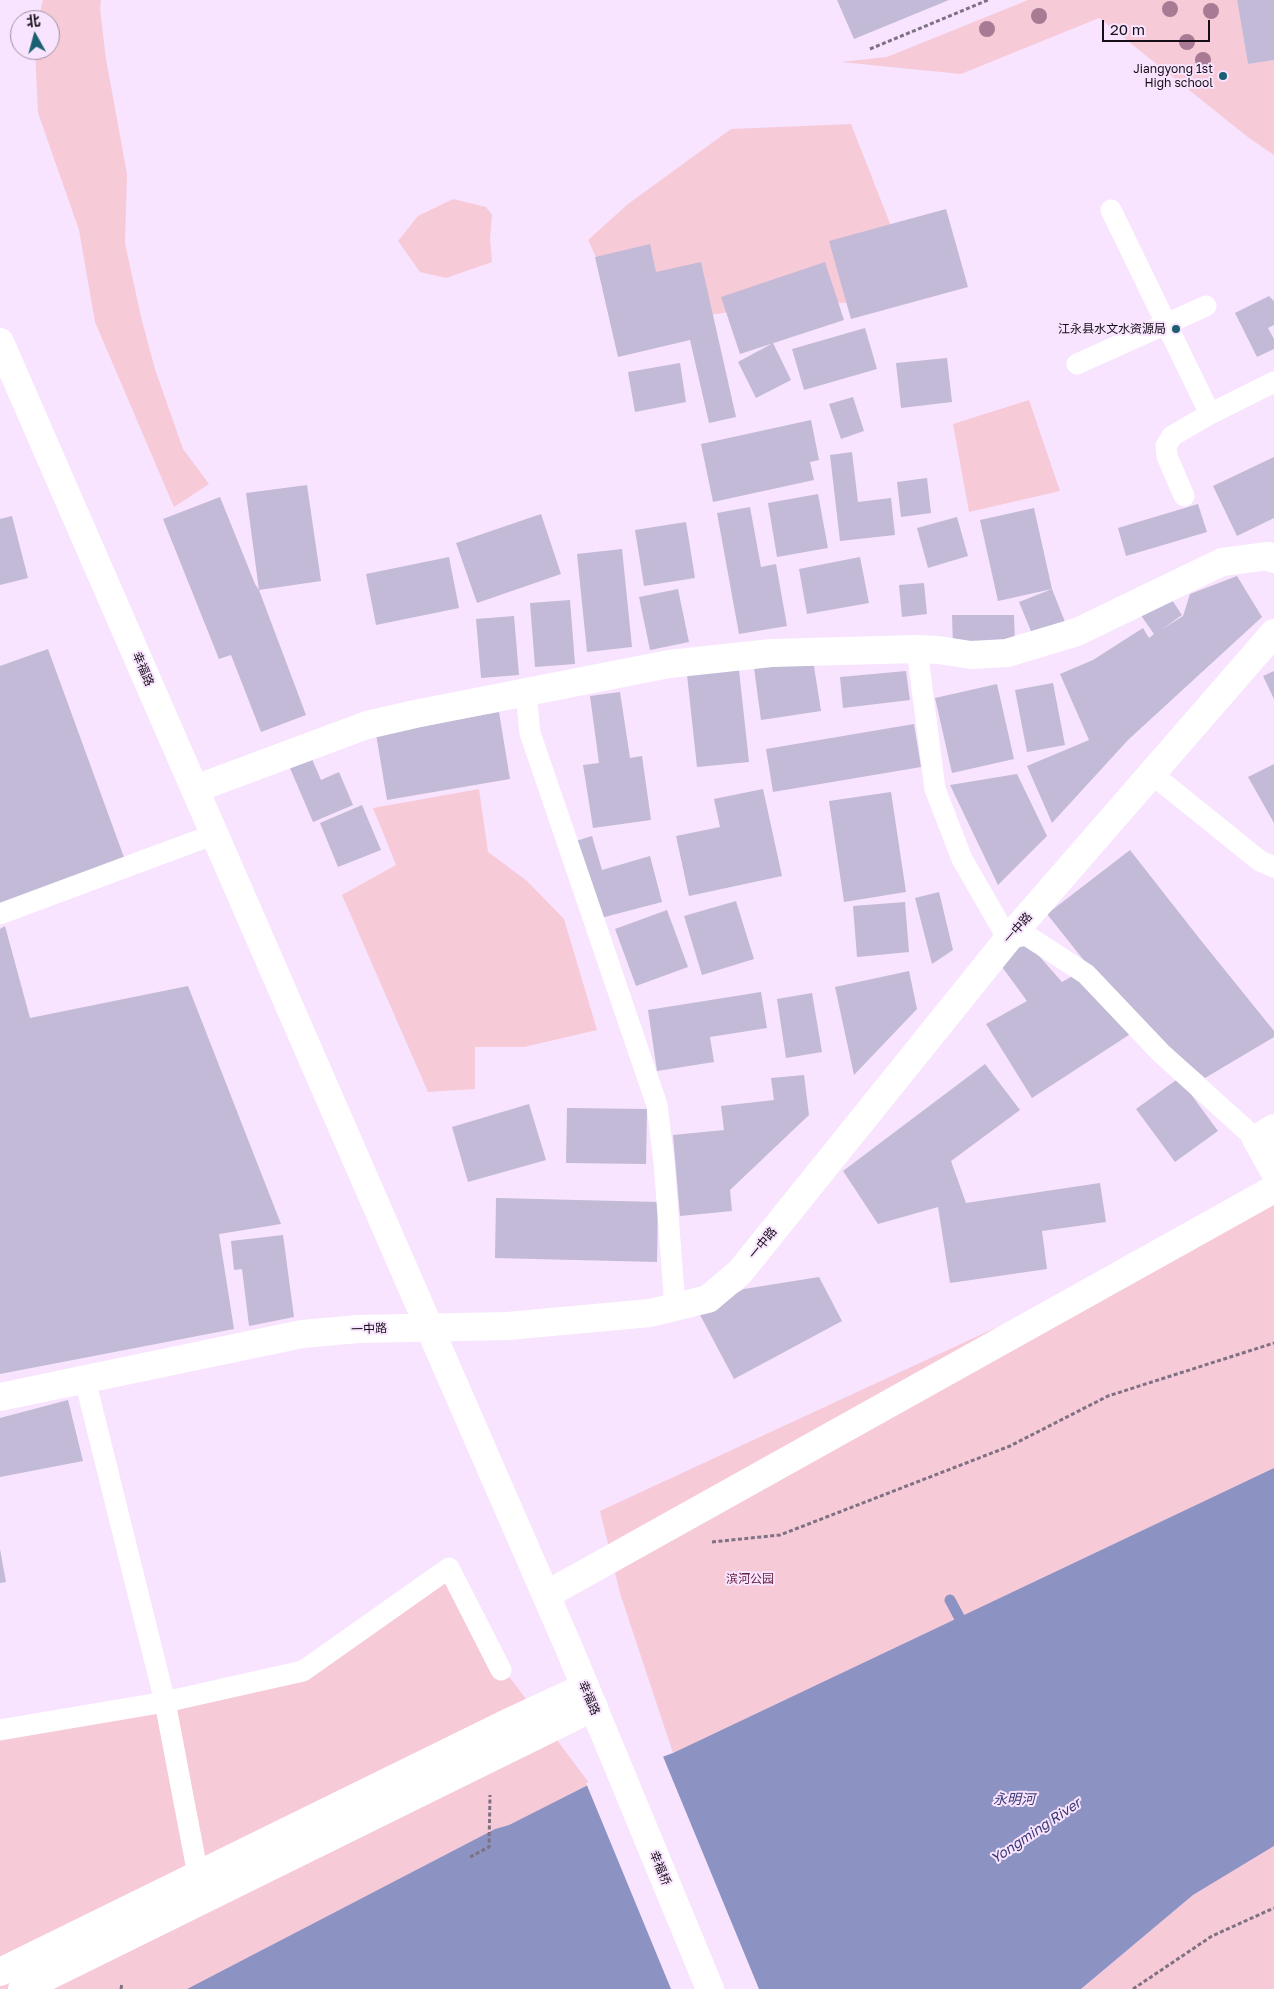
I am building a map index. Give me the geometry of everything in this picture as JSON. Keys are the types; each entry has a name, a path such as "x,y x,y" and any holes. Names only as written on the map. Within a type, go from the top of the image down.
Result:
{"street":[{"name":"幸福路","path":"0,342 430,1327 610,1747"},
{"path":"195,789 367,725 669,664 771,654 917,649 971,655 1007,653 1076,632 1222,562 1268,556 1274,559"},
{"name":"一中路","path":"0,1397 302,1334 358,1329 508,1326 650,1313 708,1299 740,1272 1008,939 1274,633"},
{"path":"1265,1134 1274,1171"},
{"path":"546,1595 1274,1189"},
{"path":"0,1972 496,1728 589,1697"},
{"path":"22,1989 589,1697"},
{"name":"幸福桥","path":"610,1747 710,1989"}],"lane":[{"path":"1111,210 1210,414"},
{"path":"1077,364 1206,306"},
{"path":"1184,496 1167,456 1166,446 1172,436 1210,414 1274,382"},
{"path":"917,649 935,789 962,859 1008,939 1026,935 1086,974 1161,1053 1265,1134"},
{"path":"526,693 530,733 657,1105 664,1162 675,1307"},
{"path":"1152,774 1260,861 1274,867"},
{"path":"0,914 215,834"},
{"path":"85,1380 166,1702 198,1875"},
{"path":"0,1730 166,1702 303,1671 449,1568 501,1670"}],"path":[{"path":"870,49 988,0"},
{"path":"703,1542 780,1536 1010,1446 1108,1396 1274,1343"},
{"path":"470,1858 489,1847 490,1794"},
{"path":"1133,1989 1212,1936 1274,1908"},
{"path":"122,1983 122,1989"}],"green space":[{"path":"43,0 101,0 100,9 106,59 127,174 125,243 141,317 155,369 183,449 209,484 174,507 95,322 79,230 38,113 35,60 60,60 60,10 40,10"},
{"name":"Jiangyong 1st High school","path":"1028,0 1237,0 1248,64 1274,60 1274,155 1249,138 1099,18 961,74 841,62 887,57"},
{"path":"851,124 920,300 777,305 676,320 634,339 588,240 628,204 731,129"},
{"path":"453,199 486,207 492,215 490,239 492,262 446,278 420,272 398,241 418,216"},
{"path":"1029,400 1060,491 969,512 953,424"},
{"path":"479,789 488,852 527,881 564,919 597,1030 524,1047 475,1047 475,1089 428,1092 342,895 396,865 373,808"},
{"name":"滨河公园","path":"1274,1199 1274,1468 673,1753 620,1593 600,1511"},
{"path":"449,1568 501,1670 511,1679 590,1784 509,1825 495,1829 187,1989 0,1989 0,1730 303,1671"},
{"path":"1274,1846 1274,1989 1081,1989 1193,1895"}],"water":[{"name":"永明河","path":"1274,1468 1274,1846 1193,1895 1081,1989 187,1989 495,1829 509,1825 590,1784 673,1753"}],"pier":[{"path":"662,1754 759,1989 671,1989 586,1783"}],"building":[{"path":"837,0 949,0 854,39"},
{"path":"1237,0 1274,0 1274,60 1248,64"},
{"path":"946,209 968,287 851,319 829,241"},
{"path":"650,244 656,272 701,262 736,417 709,423 690,340 618,357 595,257"},
{"path":"825,262 844,320 740,354 721,297"},
{"path":"1269,296 1274,301 1274,325 1268,328 1274,339 1274,349 1257,357 1235,313"},
{"path":"865,328 877,369 804,390 792,349"},
{"path":"773,343 791,380 756,398 738,362"},
{"path":"947,358 952,402 901,408 896,363"},
{"path":"680,363 686,402 635,412 628,372"},
{"path":"853,397 864,431 841,439 829,404"},
{"path":"811,420 819,460 810,462 814,480 713,502 701,444"},
{"path":"852,452 858,502 891,498 895,535 840,541 830,455"},
{"path":"1274,457 1274,518 1237,536 1213,486"},
{"path":"927,478 931,513 901,517 897,482"},
{"path":"307,485 321,581 259,590 246,493"},
{"path":"818,494 828,548 777,557 768,503"},
{"path":"220,497 259,590 306,715 261,732 231,655 219,659 163,519"},
{"path":"1198,504 1207,532 1126,556 1118,528"},
{"path":"750,507 761,567 776,564 787,626 739,634 717,513"},
{"path":"1034,508 1052,589 998,601 980,520"},
{"path":"541,514 561,574 477,603 456,543"},
{"path":"12,516 28,578 0,585 0,519"},
{"path":"957,517 968,556 928,568 917,528"},
{"path":"686,522 695,578 644,586 635,530"},
{"path":"622,549 632,647 587,652 577,554"},
{"path":"449,557 459,608 376,625 366,574"},
{"path":"860,557 869,603 807,614 799,569"},
{"path":"1237,576 1262,617 1128,740 1052,823 1027,766 1089,740 1060,674 1093,660 1143,628 1149,638 1154,634 1140,614 1168,594 1182,615 1161,630 1183,616 1190,594"},
{"path":"924,583 927,614 902,617 899,585"},
{"path":"678,589 689,642 650,650 639,597"},
{"path":"1052,589 1065,622 1033,636 1019,602"},
{"path":"570,600 575,664 535,667 530,603"},
{"path":"952,615 1014,615 1015,646 953,647"},
{"path":"514,616 519,675 481,678 476,619"},
{"path":"48,649 125,860 0,905 0,666"},
{"path":"813,660 821,711 761,720 754,668"},
{"path":"739,670 749,762 697,767 687,675"},
{"path":"906,671 910,700 843,708 840,677"},
{"path":"1274,671 1274,699 1263,676"},
{"path":"1053,683 1065,745 1027,752 1015,690"},
{"path":"997,684 1014,759 952,773 935,698"},
{"path":"620,692 630,758 642,756 651,820 593,828 583,765 599,763 590,696"},
{"path":"499,712 510,779 387,800 376,734"},
{"path":"914,724 921,767 773,792 766,749"},
{"path":"309,752 321,780 339,772 353,805 313,822 287,761"},
{"path":"1274,764 1274,823 1248,777"},
{"path":"1017,774 1047,836 998,885 950,785"},
{"path":"763,789 782,876 689,896 676,836 720,827 714,799"},
{"path":"891,792 906,892 844,902 829,801"},
{"path":"362,805 381,850 338,867 320,823"},
{"path":"592,836 602,870 650,856 662,902 597,919 576,841"},
{"path":"1130,850 1274,1031 1274,1037 1205,1078 1117,1002 1047,914"},
{"path":"939,892 953,950 932,964 915,898"},
{"path":"736,901 754,959 702,975 684,916"},
{"path":"905,902 909,952 857,957 853,906"},
{"path":"667,910 688,967 636,986 615,929"},
{"path":"5,926 30,1018 188,986 281,1224 219,1234 234,1329 0,1374 0,929"},
{"path":"1025,940 1062,982 1078,973 1135,1031 1032,1098 986,1024 1027,1001 997,960"},
{"path":"909,971 917,1009 854,1075 835,987"},
{"path":"761,992 767,1028 710,1037 714,1062 657,1071 648,1010"},
{"path":"812,993 822,1052 786,1058 777,999"},
{"path":"985,1064 1020,1110 951,1161 966,1203 1100,1183 1106,1222 1042,1231 1047,1269 950,1283 938,1207 878,1224 843,1171"},
{"path":"804,1075 809,1115 730,1190 732,1211 680,1216 673,1135 724,1130 721,1106 774,1100 771,1078"},
{"path":"1179,1078 1218,1131 1175,1162 1136,1109"},
{"path":"529,1104 546,1160 468,1182 452,1127"},
{"path":"567,1108 647,1109 646,1164 566,1163"},
{"path":"496,1198 658,1202 657,1262 495,1258"},
{"path":"283,1235 294,1317 249,1326 242,1269 234,1270 231,1241"},
{"path":"819,1277 842,1321 734,1379 699,1313 744,1289"},
{"path":"68,1400 83,1461 0,1477 0,1418"},
{"path":"0,1549 6,1582 0,1583"}],"waterway":[{"path":"950,1600 966,1630"}],"place":[{"name":"Jiangyong 1st High school","path":"1223,76"},
{"name":"江永县水文水资源局","path":"1176,329"}],"water label":[{"name":"Yongming River","path":"1036,1831"}]}
